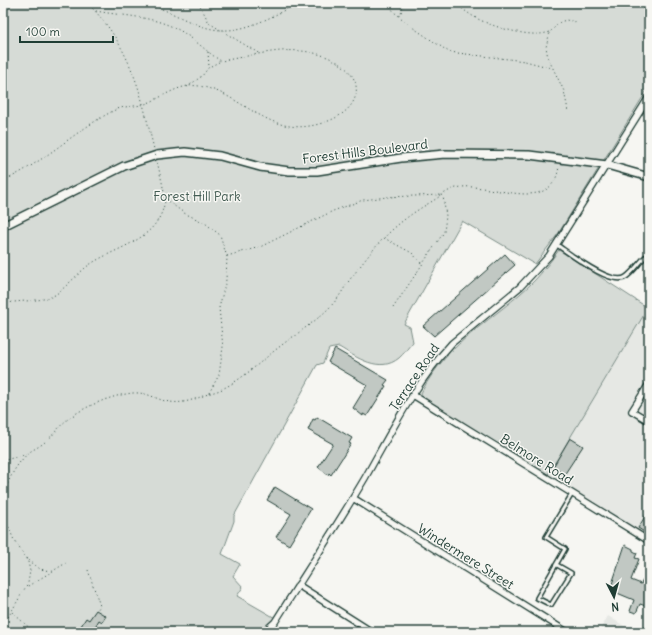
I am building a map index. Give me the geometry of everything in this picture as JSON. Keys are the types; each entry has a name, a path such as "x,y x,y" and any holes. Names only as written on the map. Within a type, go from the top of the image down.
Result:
{"street":[{"name":"Terrace Road","path":"264,632 275,622 353,498 413,395 452,343 528,280 557,245 649,97"},
{"name":"Forest Hills Boulevard","path":"3,226 124,166 157,155 185,152 201,153 260,167 289,171 317,170 401,158 445,154 494,154 560,158 607,164 649,177"},
{"path":"649,384 632,411 649,421"},
{"name":"Belmore Road","path":"413,395 649,541"},
{"name":"Windermere Street","path":"353,498 567,632"},
{"path":"298,585 372,632"}],"lane":[{"path":"557,245 604,275 619,279 626,277 645,257 649,255"},
{"path":"557,565 571,573 551,605 537,598 566,549 546,537 572,494"}],"path":[{"path":"3,304 53,296 89,265 134,243 145,235 158,219 165,199 146,116 130,67 119,42 96,11 87,3"},
{"path":"131,3 158,7 208,28 222,30 240,28 266,19 297,3"},
{"path":"197,3 201,7 209,23 260,55"},
{"path":"388,3 399,16 449,52 525,60 552,68"},
{"path":"399,16 404,3"},
{"path":"456,3 477,19 496,26 531,35 542,35 550,32 560,22 566,20 576,22"},
{"path":"96,11 132,16 166,24 185,34 221,60"},
{"path":"550,32 546,47 552,68 564,91 568,110"},
{"path":"3,181 29,168 78,132 110,113 130,105 143,105 160,96 187,87 198,86 226,95 258,116 274,123 306,127 320,124 346,111 354,100 356,89 355,81 351,72 342,63 330,57 290,50 221,60 209,67 202,76 187,87"},
{"path":"208,52 209,67"},
{"path":"3,461 30,452 46,442 68,419 107,400 132,393 147,393 170,402 188,402 222,390 235,382 279,347 316,321 337,299 354,274 383,237 401,220 454,189 473,187 522,195 539,192 553,184 559,169 560,158"},
{"path":"227,257 260,247 333,210 363,200 420,194 443,195"},
{"path":"393,308 444,232 446,220 443,195"},
{"path":"165,199 184,213 205,223 220,235 227,257 226,280 219,308 223,347 219,375 208,394"},
{"path":"383,237 412,253 422,264"},
{"path":"3,499 6,487 14,471 30,452"},
{"path":"3,512 13,538 25,558 30,571 28,584 3,626"},
{"path":"25,558 40,569 48,572 53,571"},
{"path":"26,588 66,563"},
{"path":"88,570 100,606 97,610"},
{"path":"12,612 34,632"}],"shaded area":[{"path":"648,308 649,309 649,541 545,478"},
{"path":"608,616 634,632 599,632"}],"green space":[{"name":"Forest Hill Park","path":"3,3 649,3 649,87 558,234 535,264 462,221 404,324 410,327 413,342 399,358 392,363 376,364 360,359 339,347 329,349 323,363 317,365 234,516 234,521 222,554 240,564 233,576 243,587 237,596 277,619 264,632 3,632"},
{"path":"559,250 648,308 547,476 423,399 421,393 432,375 458,345 534,281"}],"building":[{"path":"505,254 515,265 434,336 423,326"},
{"path":"335,349 388,380 384,385 386,386 367,416 363,414 363,416 353,408 367,385 328,362"},
{"path":"317,417 352,438 349,443 351,444 331,475 329,473 328,475 318,467 333,444 308,430 313,419 315,420"},
{"path":"570,438 583,446 564,475 553,467"},
{"path":"275,487 311,509 289,545 276,537 291,514 267,500"},
{"path":"649,510 649,535 638,528"},
{"path":"625,545 637,553 635,558 639,559 631,580 641,584 643,580 649,582 649,607 640,604 636,613 630,611 634,600 610,590"},
{"path":"96,610 106,616 102,622 99,620 92,632 82,632 85,628 81,626 86,618 89,620"}]}
